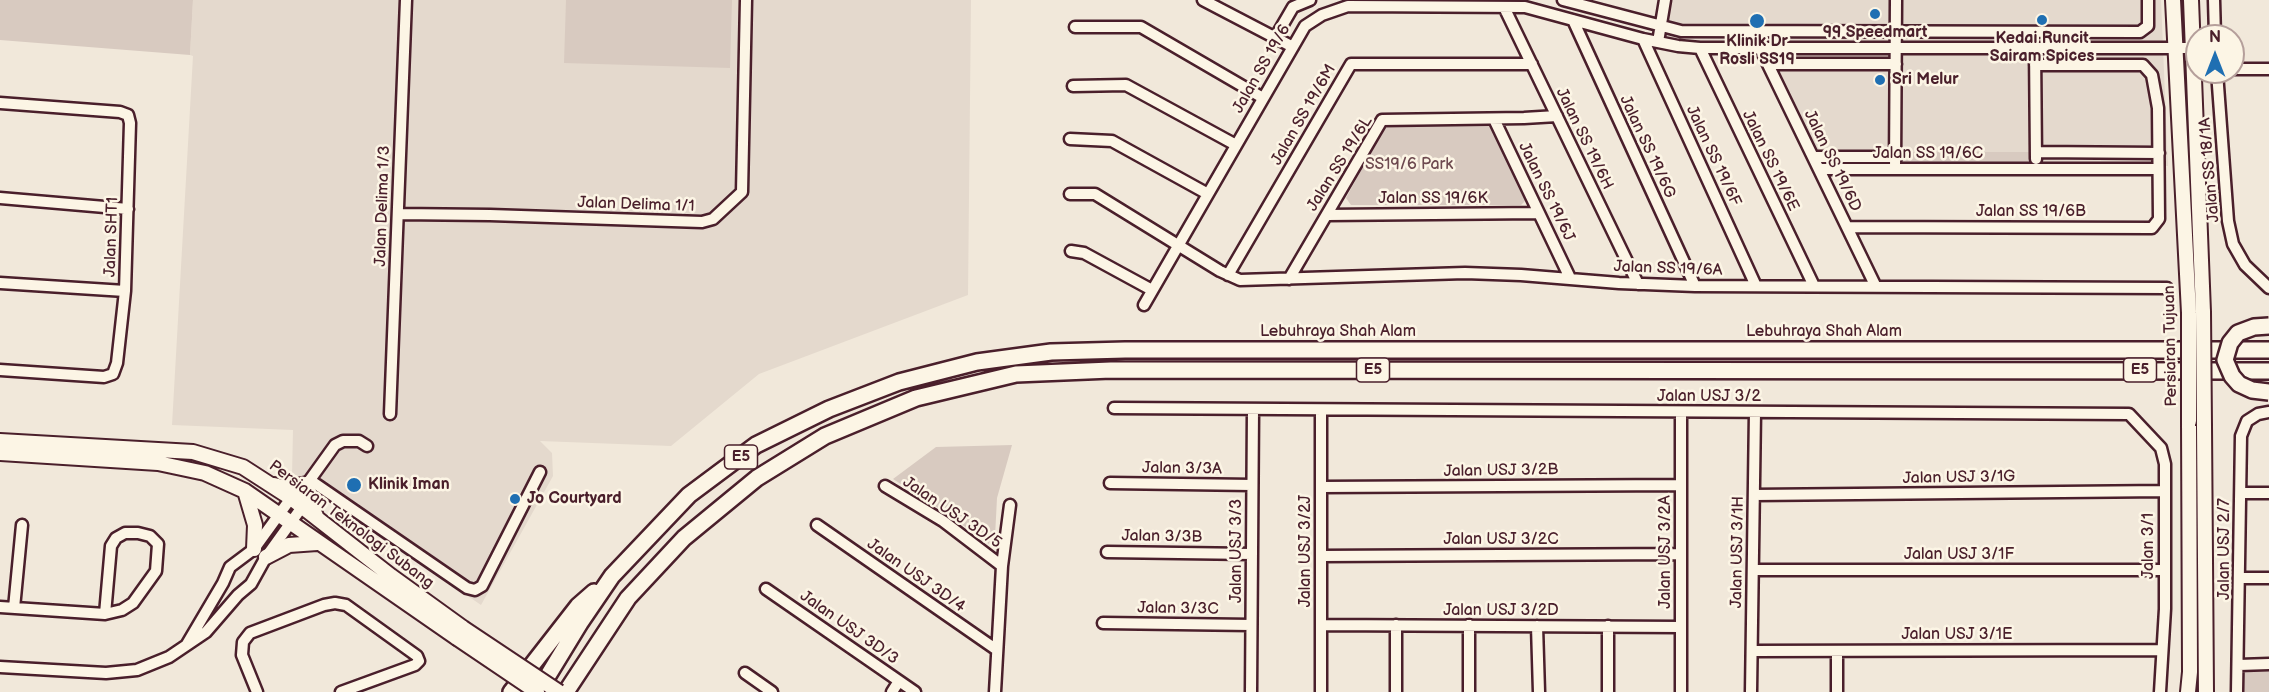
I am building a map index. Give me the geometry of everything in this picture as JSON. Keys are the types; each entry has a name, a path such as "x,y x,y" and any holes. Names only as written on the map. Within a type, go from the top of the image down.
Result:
{"highway":[{"path":"2269,326 2254,327 2238,333 2230,343 2225,360 2232,376 2239,384 2252,390 2269,392"},
{"name":"Lebuhraya Shah Alam","path":"538,692 580,622 612,576 689,495 756,445 829,409 899,382 987,360 1051,352 1125,350 2269,350"},
{"name":"E5","path":"566,692 628,597 684,538 757,478 825,436 916,398 1016,374 1111,370 2269,371"},
{"path":"510,692 578,606 612,576"}],"main road":[{"name":"Persiaran Tujuan","path":"2173,0 2204,426 2206,692"},
{"name":"Persiaran Tujuan","path":"2191,0 2192,24"},
{"name":"Persiaran Tujuan","path":"2188,692 2189,421 2196,313 2193,84"},
{"name":"Persiaran Teknologi Subang","path":"0,441 193,452 243,467 269,484 302,493 321,523 460,633"},
{"name":"Persiaran Teknologi Subang","path":"0,453 158,464 205,472 244,491 317,543 460,633"},
{"path":"269,484 302,493 321,523"},
{"path":"244,491 255,525 254,549"},
{"path":"266,557 289,545 317,543"},
{"path":"460,633 538,692"},
{"path":"460,633 559,692"}],"street":[{"name":"Jalan Delima 1/3","path":"390,414 406,0"},
{"name":"Jalan Delima 1/1","path":"398,214 702,222 713,219 742,192 746,0"},
{"path":"1203,0 1293,47"},
{"path":"1275,38 1293,7 1310,0"},
{"path":"1563,0 1681,31 1896,32 2140,32 2148,26 2148,0"},
{"path":"1658,42 1665,0"},
{"path":"1895,169 1896,0"},
{"path":"2214,0 2215,24"},
{"name":"Jalan SS 19/6","path":"1144,305 1305,26 1322,15 1348,6 1504,7 1525,4 1643,39 1700,48 2185,48"},
{"name":"Jalan SS 19/6H","path":"1504,7 1638,284"},
{"name":"Jalan SS 19/6G","path":"1573,20 1695,286"},
{"path":"1075,27 1141,27 1263,98"},
{"name":"Jalan SS 19/6F","path":"1643,39 1756,286"},
{"name":"Jalan SS 19/6E","path":"1700,48 1814,286"},
{"name":"Jalan SS 19/6D","path":"1760,48 1876,287"},
{"path":"2035,48 2036,169"},
{"name":"Jalan SS 19/6M","path":"1228,275 1351,64 1532,64"},
{"path":"1768,64 1896,64"},
{"path":"2035,65 2143,65 2152,75 2158,108 2158,169"},
{"path":"2245,69 2269,69"},
{"name":"Jalan SS 18/1A","path":"2218,84 2228,221 2233,244 2245,265 2269,288"},
{"path":"1073,86 1126,85 1236,145"},
{"name":"Jalan SHT1","path":"0,104 120,112 128,116 130,123 124,291 117,363 113,374 104,378 0,370"},
{"name":"Jalan SS 19/6L","path":"1289,279 1382,120 1557,116"},
{"name":"Jalan SS 19/6J","path":"1494,119 1570,278"},
{"path":"1070,139 1112,141 1208,194"},
{"path":"2036,152 2159,153"},
{"path":"1813,157 1895,157"},
{"name":"Jalan SS 19/6C","path":"1819,169 2158,169"},
{"name":"Jalan SS 19/6B","path":"1848,227 2152,228 2159,219 2158,169"},
{"name":"Jalan SS 19/6A","path":"1070,194 1095,194 1228,275 1240,280 1465,273 1695,286 2167,288"},
{"path":"0,198 128,208"},
{"name":"Jalan SS 19/6K","path":"1327,215 1539,213"},
{"path":"1071,251 1084,253 1152,290"},
{"path":"0,283 124,291"},
{"path":"1114,408 1253,410"},
{"name":"Jalan USJ 3/2","path":"1253,410 2129,414"},
{"name":"Jalan USJ 3/3","path":"1251,692 1253,410"},
{"name":"Jalan USJ 3/2J","path":"1321,410 1321,692"},
{"name":"Jalan USJ 3/2A","path":"1681,412 1681,692"},
{"name":"Jalan USJ 3/1H","path":"1751,692 1755,412"},
{"name":"Jalan USJ 2/7","path":"2237,692 2241,436 2247,421 2264,413"},
{"name":"Jalan 3/1","path":"2129,414 2161,448 2165,464 2165,609 2160,692"},
{"path":"185,647 230,567 254,549 279,515 302,493 335,445 344,441 359,441 367,446"},
{"path":"302,493 467,588 475,590 482,586 540,472"},
{"name":"Jalan 3/3A","path":"1110,483 1252,485"},
{"name":"Jalan USJ 3/2B","path":"1321,487 1681,485"},
{"name":"Jalan USJ 3D/5","path":"885,486 943,521 1002,566"},
{"name":"Jalan USJ 3/1G","path":"1754,495 2165,491"},
{"path":"0,666 106,673 136,670 162,660 185,647 206,632 238,595 251,584 266,557 291,524 302,493"},
{"path":"2241,493 2269,493"},
{"path":"995,692 1002,566 1010,505"},
{"path":"14,608 22,525"},
{"name":"Jalan USJ 3D/4","path":"817,525 997,650"},
{"path":"0,607 105,614 122,610 133,603 156,571 158,544 150,536 125,533 116,538 111,546 105,614"},
{"name":"Jalan 3/3B","path":"1107,552 1252,554"},
{"name":"Jalan USJ 3/2C","path":"1321,556 1681,554"},
{"name":"Jalan USJ 3/1F","path":"1753,570 2164,570"},
{"path":"2240,578 2269,578"},
{"name":"Jalan USJ 3D/3","path":"766,590 915,692"},
{"path":"257,692 242,655 243,642 250,633 335,603 346,605 417,656 419,661 341,692"},
{"name":"Jalan 3/3C","path":"1103,623 1251,625"},
{"name":"Jalan USJ 3/2D","path":"1321,625 1681,627"},
{"path":"1396,625 1396,692"},
{"path":"1469,625 1469,692"},
{"path":"1538,626 1539,692"},
{"path":"1608,626 1608,692"},
{"name":"Jalan USJ 3/1E","path":"1752,651 2162,650"},
{"path":"1837,692 1838,651"},
{"path":"2239,664 2269,664"},
{"path":"745,674 772,692"},
{"path":"891,692 899,681"}],"shaded area":[{"path":"193,0 971,0 968,295 759,374 671,446 540,441 552,453 553,476 481,605 292,476 293,430 172,425 193,56 190,55"},
{"path":"1671,0 2161,0 2168,166 1825,168 1765,44 1683,44 1668,38"}],"green space":[{"path":"0,0 193,0 190,55 0,40"},
{"path":"566,0 732,0 730,68 564,63"},
{"name":"SS19/6 Park","path":"1386,124 1491,126 1527,199 1521,205 1351,205 1346,198"},
{"path":"1901,152 2030,152 2030,165 1901,164"},
{"path":"1012,445 997,498 995,537 989,544 893,479 936,447"},
{"path":"2244,669 2269,669 2269,692 2242,692"}],"place":[{"name":"99 Speedmart","path":"1875,14"},
{"name":"Kedai Runcit Sairam Spices","path":"2042,20"},
{"name":"Klinik Dr Rosli SS19","path":"1757,21"},
{"name":"Sri Melur","path":"1880,80"},
{"name":"Klinik Iman","path":"354,485"},
{"name":"Jo Courtyard","path":"515,499"}]}
